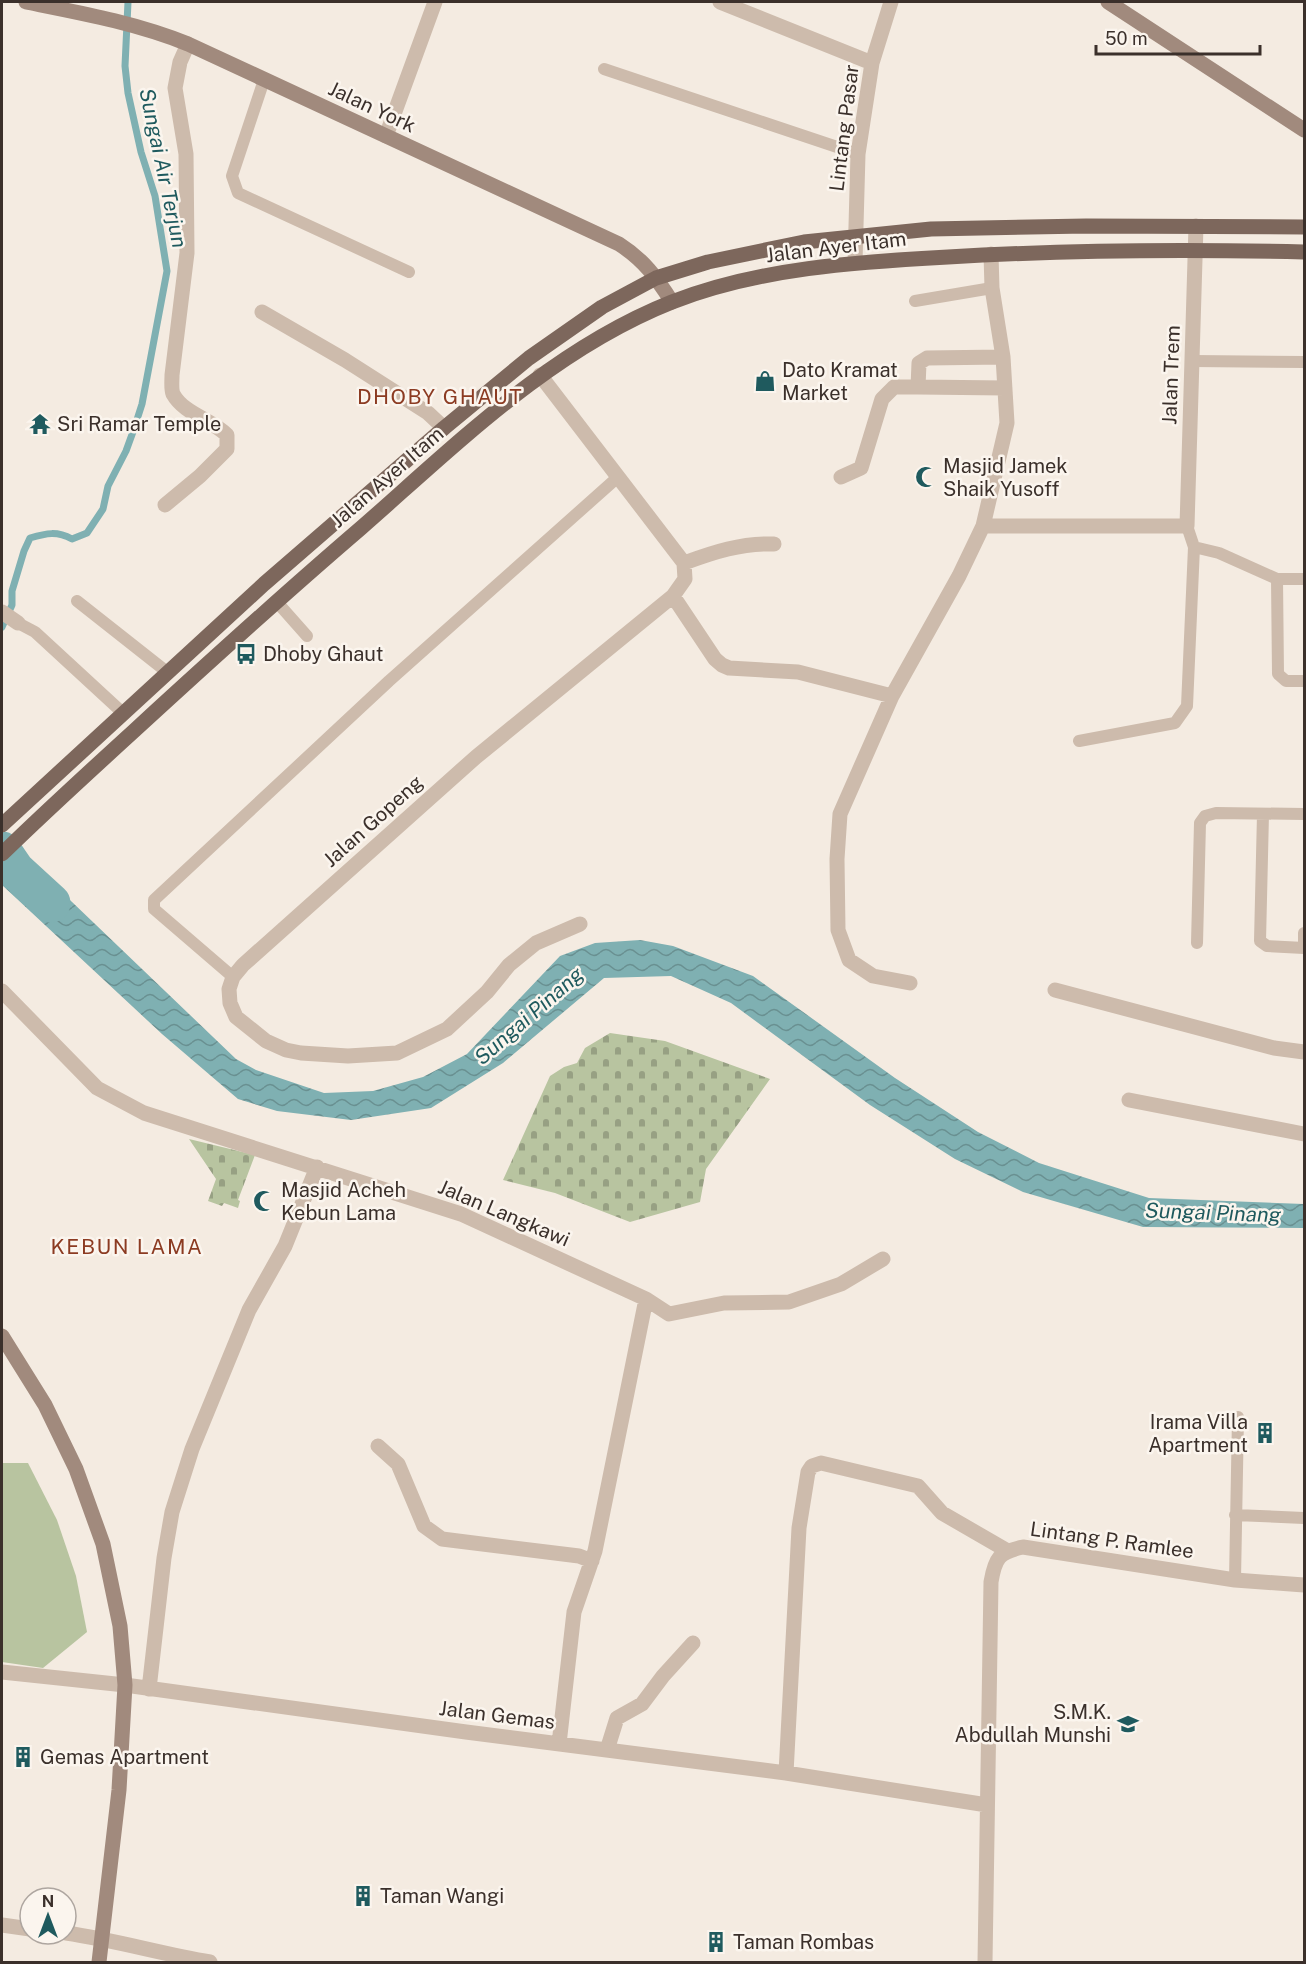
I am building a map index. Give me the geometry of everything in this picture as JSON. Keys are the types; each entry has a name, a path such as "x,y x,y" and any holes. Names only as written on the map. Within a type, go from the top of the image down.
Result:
{"main road":[{"name":"Jalan Ayer Itam","path":"2,825 264,584 444,428 529,358 602,307 656,278 708,262 804,242 854,236 931,230 1196,226 1305,227"},
{"name":"Jalan Ayer Itam","path":"2,854 276,601 461,440 540,375 606,334 672,302 771,275 855,262 991,254 1197,249 1305,252"}],"street":[{"name":"Jalan York","path":"26,2 118,21 188,44 619,244 638,256 672,302"},
{"path":"386,136 435,2"},
{"path":"720,2 872,63"},
{"name":"Lintang Pasar","path":"855,262 858,154 872,63 891,2"},
{"path":"1108,2 1305,130"},
{"path":"165,505 200,476 227,449 227,435 219,426 183,406 172,392 172,375 187,253 186,154 175,88 180,62 188,44"},
{"name":"Jalan Trem","path":"1187,526 1196,226"},
{"path":"910,983 873,976 849,960 838,930 837,859 840,814 892,696 959,576 983,526 1007,423 1003,357 992,288 991,254"},
{"path":"262,312 345,360 428,413 444,428"},
{"path":"918,387 919,363 927,358 1003,357"},
{"path":"540,375 684,563 724,549 774,544"},
{"path":"841,477 861,468 882,399 894,387 1005,388"},
{"path":"983,526 1187,526"},
{"name":"Jalan Gopeng","path":"233,977 476,757 673,596 685,579 684,563"},
{"path":"673,596 715,659 722,665 729,668 798,672 892,696"},
{"path":"2,612 18,623"},
{"path":"233,977 229,996 236,1017 266,1041 286,1050 301,1053 348,1056 397,1053 447,1029 487,992 509,965 536,943 580,924"},
{"path":"1055,990 1275,1048 1305,1052"},
{"name":"Jalan Langkawi","path":"2,991 97,1088 144,1113 461,1214 646,1299 669,1314 724,1303 789,1302 841,1284 883,1259"},
{"path":"1129,1101 1305,1134"},
{"path":"149,1689 164,1558 172,1512 192,1449 249,1310 285,1246 317,1167"},
{"path":"559,1744 574,1612 592,1561 646,1299"},
{"path":"2,1336 45,1405 76,1469 103,1545 120,1626 125,1685 119,1790 99,1962"},
{"path":"378,1446 398,1464 424,1526 442,1539 579,1556 592,1561"},
{"path":"786,1773 799,1528 808,1472 813,1466 821,1463 918,1486 942,1513 1006,1550"},
{"name":"Lintang P. Ramlee","path":"985,1962 991,1582 993,1569 1006,1550 1023,1547 1235,1580 1305,1585"},
{"path":"607,1750 617,1718 642,1704 663,1676 693,1643"},
{"name":"Jalan Gemas","path":"2,1672 125,1685 786,1773 987,1805"},
{"path":"2,1925 18,1927"},
{"path":"78,1935 103,1938 152,1952 210,1962"}],"lane":[{"path":"604,69 858,154"},
{"path":"264,80 232,176 238,193 409,272"},
{"path":"915,301 992,288"},
{"path":"1193,361 1305,362"},
{"path":"233,977 154,909 154,900 389,681 618,477"},
{"path":"1079,741 1174,723 1187,706 1194,547 1187,526"},
{"path":"1194,547 1219,553 1277,579 1305,579"},
{"path":"1277,579 1278,674 1286,681 1305,681"},
{"path":"77,601 167,672"},
{"path":"276,601 307,636"},
{"path":"18,623 35,632 124,714"},
{"path":"1197,943 1200,823 1205,816 1216,813 1305,814"},
{"path":"1263,814 1260,941 1267,946 1304,948 1305,933"},
{"path":"1235,1580 1238,1417"},
{"path":"1235,1515 1305,1518"}],"green space":[{"path":"610,1033 665,1041 770,1079 706,1169 700,1202 630,1222 555,1193 503,1180 550,1076 564,1067 577,1063 585,1048"},
{"path":"189,1139 255,1155 238,1200 240,1201 238,1208 208,1201 216,1179"},
{"path":"2,1463 28,1463 57,1520 76,1576 87,1632 43,1668 2,1662"}],"water":[{"path":"24,856 236,1059 256,1070 324,1093 373,1091 423,1077 467,1054 560,956 595,943 640,940 673,946 753,976 895,1078 978,1132 1039,1163 1149,1198 1304,1204 1304,1228 1143,1227 1023,1192 955,1159 870,1105 731,1003 671,976 604,978 503,1063 431,1108 351,1120 277,1111 238,1099 162,1034 2,885 2,876"}],"waterway":[{"name":"Sungai Air Terjun","path":"2,627 12,605 12,591 30,538 52,534 72,539 87,533 103,509 108,486 126,451 142,404 167,271 155,196 141,152 128,93 125,66 128,2"},
{"name":"Sungai Pinang","path":"2,851 15,870 51,903"}],"place":[{"name":"Dato Kramat Market","path":"765,381"},
{"name":"Sri Ramar Temple","path":"40,424"},
{"name":"Masjid Jamek Shaik Yusoff","path":"926,477"},
{"name":"Dhoby Ghaut","path":"246,654"},
{"name":"Masjid Acheh Kebun Lama","path":"264,1201"},
{"name":"Irama Villa Apartment","path":"1265,1433"},
{"name":"S.M.K. Abdullah Munshi","path":"1128,1724"},
{"name":"Gemas Apartment","path":"23,1757"},
{"name":"Taman Wangi","path":"363,1896"},
{"name":"Taman Rombas","path":"716,1942"}],"district":[{"name":"DHOBY GHAUT","path":"440,397"},
{"name":"KEBUN LAMA","path":"127,1247"}]}
